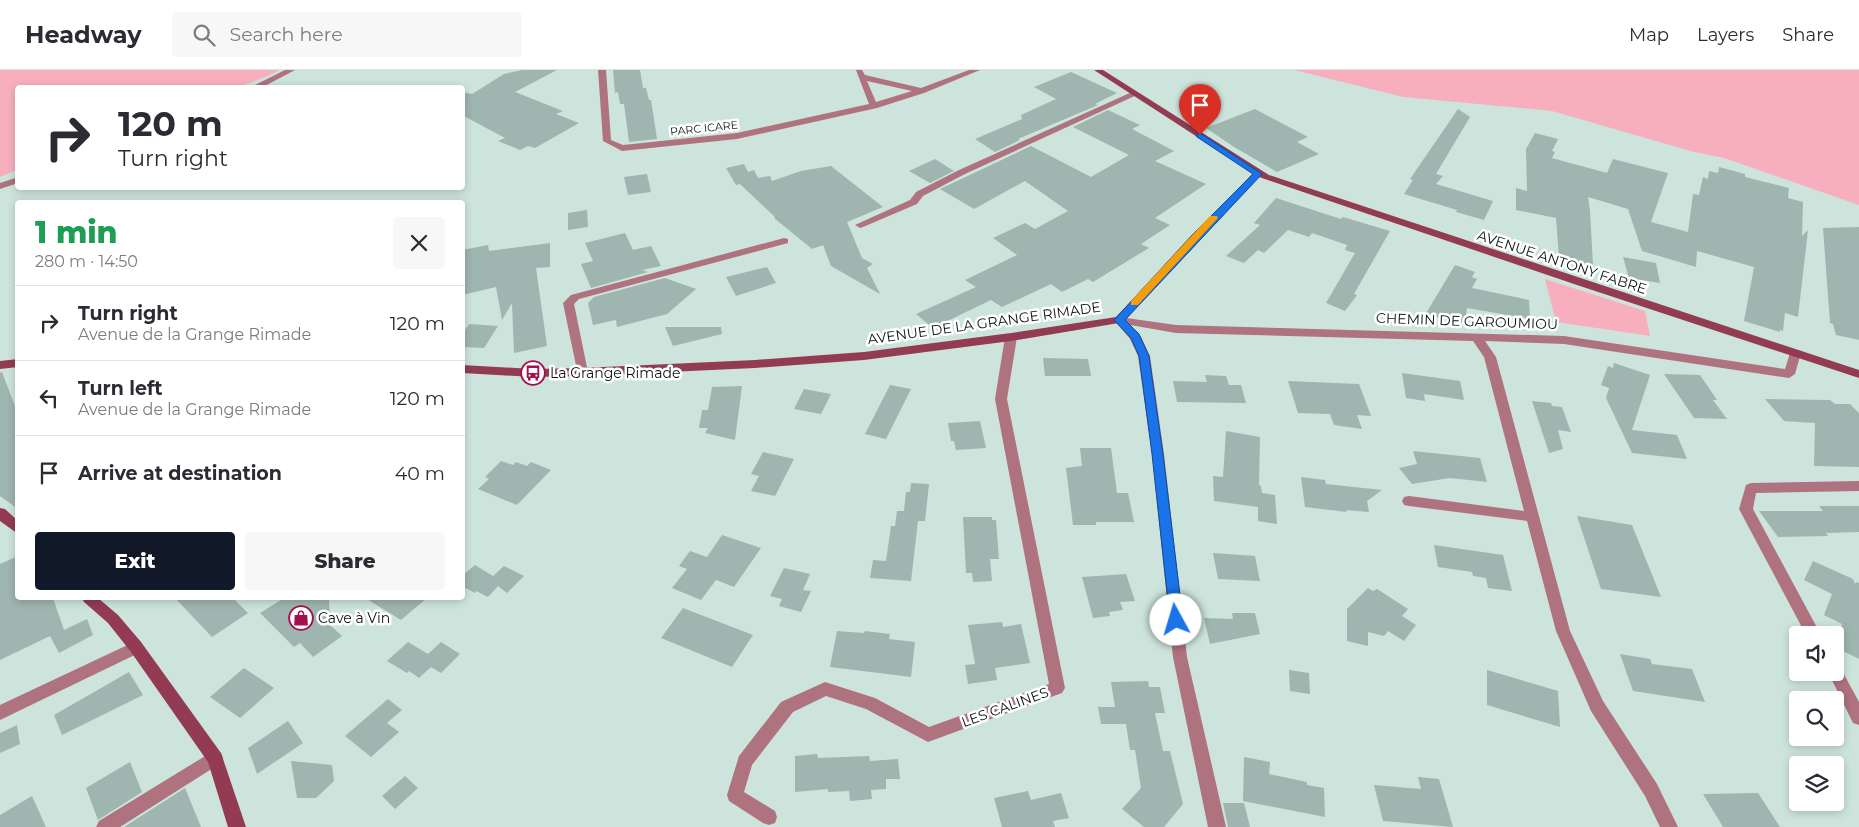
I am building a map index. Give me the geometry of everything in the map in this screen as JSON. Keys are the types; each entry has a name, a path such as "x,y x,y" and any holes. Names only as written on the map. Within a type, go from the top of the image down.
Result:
{"street":[{"path":"260,85 291,70"},
{"name":"PARC ICARE","path":"602,70 607,140 622,148 737,136 874,106 976,70"},
{"path":"1098,70 1258,174"},
{"path":"860,74 874,106"},
{"path":"860,74 921,91"},
{"path":"274,79 277,85"},
{"path":"860,225 914,202 919,194 962,172 1135,94"},
{"name":"AVENUE DE LA GRANGE RIMADE","path":"465,369 533,373 582,372 755,364 864,356 1011,337 1119,320 1198,234 1258,174"},
{"name":"AVENUE ANTONY FABRE","path":"1258,174 1859,374"},
{"path":"0,186 15,181"},
{"path":"582,372 568,304 576,297 784,241"},
{"path":"1119,320 1135,337 1144,356 1159,463 1180,657 1217,827"},
{"name":"CHEMIN DE GAROUMIOU","path":"1119,320 1176,329 1476,336 1564,340 1789,374 1795,353"},
{"path":"1476,336 1490,356 1563,631 1598,706 1651,790 1669,827"},
{"name":"LES CALINES","path":"769,817 734,795 745,761 787,707 825,689 870,703 928,735 1057,688 1001,399 1011,337"},
{"path":"0,365 15,363"},
{"path":"1809,626 1746,508 1751,488 1859,486"},
{"path":"1409,501 1533,517"},
{"path":"0,513 15,527"},
{"path":"92,600 113,619 136,647 215,758 237,827"},
{"path":"0,713 136,647"},
{"path":"1840,681 1859,716"},
{"path":"105,827 215,758"}],"shaded area":[{"path":"0,70 279,70 243,85 15,85 15,171 0,177"},
{"path":"1294,70 1859,70 1859,205 1724,158 1694,152 1552,111 1403,97"},
{"path":"1545,279 1645,311 1650,336 1556,322"}],"building":[{"path":"522,70 557,70 515,92 563,111 556,114 579,123 535,148 528,146 520,150 498,141 505,138 465,117 465,93 472,94 504,74"},
{"path":"613,70 640,70 643,88 646,88 649,100 651,100 657,139 629,142 624,104 620,104 618,92 615,93"},
{"path":"1071,72 1117,93 1095,104 1098,105 1018,139 1020,140 995,152 975,139 1022,119 1021,115 1056,99 1034,87"},
{"path":"1255,109 1308,137 1297,142 1319,154 1277,172 1206,128"},
{"path":"1458,109 1470,117 1436,174 1443,176 1436,184 1493,201 1484,220 1404,194 1413,180 1410,179"},
{"path":"1108,110 1140,125 1132,129 1174,151 1155,161 1206,184 1155,218 1170,225 1141,244 1149,248 1093,282 1088,279 1062,292 1051,284 1002,307 991,300 933,328 916,314 976,287 965,280 1017,255 993,238 1025,223 1035,229 1068,211 1025,181 974,209 940,189 1031,146 1091,177 1129,155 1073,127"},
{"path":"1535,133 1558,139 1552,151 1555,152 1552,158 1607,173 1613,159 1668,173 1651,222 1688,232 1693,194 1699,195 1703,177 1708,179 1709,171 1718,173 1719,167 1745,174 1745,177 1789,188 1788,198 1803,202 1802,236 1808,230 1798,317 1785,313 1783,331 1780,330 1780,332 1744,321 1754,267 1697,251 1696,267 1642,251 1628,209 1588,197 1593,265 1559,258 1556,218 1516,210 1516,188 1527,191 1526,149"},
{"path":"935,159 954,171 930,183 909,171"},
{"path":"744,164 748,172 754,170 758,178 770,176 772,181 801,171 831,166 883,207 847,222 862,258 873,264 867,268 880,294 831,266 823,245 812,249 774,218 740,184 736,185 726,168"},
{"path":"647,174 651,192 628,195 624,177"},
{"path":"1276,198 1341,219 1343,217 1390,231 1354,294 1357,295 1345,311 1326,303 1355,253 1345,250 1347,245 1312,233 1309,237 1288,230 1264,253 1258,250 1244,263 1226,256 1260,225 1254,223"},
{"path":"587,210 588,227 568,230 568,213"},
{"path":"1859,227 1859,340 1836,335 1833,324 1830,323 1823,228"},
{"path":"625,233 633,250 651,246 661,266 642,270 648,272 591,288 581,264 593,261 585,243"},
{"path":"550,243 550,267 536,268 547,346 514,353 512,303 502,320 496,287 465,294 465,249 488,245 489,251"},
{"path":"1623,257 1656,263 1660,283 1629,278"},
{"path":"1455,265 1475,272 1472,277 1477,279 1472,288 1529,300 1530,319 1467,308 1465,323 1425,315"},
{"path":"767,267 776,283 736,296 726,277"},
{"path":"665,278 696,289 667,314 617,327 616,320 593,325 588,303 594,297"},
{"path":"469,324 498,326 484,348 465,347 465,330"},
{"path":"665,327 721,327 722,334 673,346"},
{"path":"1043,358 1088,359 1091,376 1045,376"},
{"path":"1614,363 1650,375 1632,430 1677,435 1687,459 1632,453 1606,398 1609,388 1601,385 1608,366 1613,368"},
{"path":"2,372 15,406 15,507 0,496 0,373"},
{"path":"1402,373 1460,381 1464,400 1424,394 1425,401 1406,398"},
{"path":"1664,374 1700,375 1717,400 1713,400 1727,419 1694,418"},
{"path":"1205,375 1226,376 1229,385 1241,385 1246,403 1177,402 1173,381 1207,382"},
{"path":"1288,381 1359,384 1371,416 1357,415 1362,429 1334,425 1330,414 1298,413"},
{"path":"890,385 911,389 886,439 865,434"},
{"path":"742,386 735,440 705,433 708,428 699,428 702,410 708,410 712,387"},
{"path":"804,389 831,394 821,414 794,409"},
{"path":"1765,399 1830,400 1835,404 1850,404 1859,413 1859,467 1814,466 1815,423 1784,421"},
{"path":"1532,401 1551,403 1552,406 1562,407 1571,432 1558,430 1563,449 1549,453"},
{"path":"980,421 986,448 956,450 954,441 951,441 948,423"},
{"path":"1226,431 1260,437 1259,485 1261,486 1262,493 1275,495 1277,524 1258,521 1258,507 1214,501 1213,476 1223,477"},
{"path":"1080,448 1111,448 1117,493 1128,493 1134,522 1096,522 1096,525 1073,525 1066,468 1082,466"},
{"path":"1413,451 1480,458 1487,482 1450,478 1412,484 1399,468 1417,464"},
{"path":"763,452 794,459 775,496 751,491 759,476 751,474"},
{"path":"501,461 513,465 516,462 527,466 531,462 551,470 517,505 478,489 489,479 485,477"},
{"path":"1301,477 1325,480 1326,484 1382,490 1367,501 1369,512 1346,510 1347,512 1305,507"},
{"path":"911,483 929,484 925,521 918,521 911,581 870,578 873,560 886,561 891,526 895,526 897,511 904,511 906,492 910,492"},
{"path":"1819,506 1859,506 1859,532 1826,533 1828,536 1778,537 1759,511 1823,511"},
{"path":"1577,516 1632,525 1661,597 1601,589"},
{"path":"963,517 992,517 992,520 996,520 999,559 990,559 992,581 973,582 972,573 966,573"},
{"path":"722,535 761,548 734,587 716,580 701,600 672,588 687,569 679,566 690,551 707,557"},
{"path":"1434,545 1503,555 1512,591 1488,588 1486,578 1473,576 1472,572 1438,567"},
{"path":"1213,553 1255,556 1260,581 1218,579"},
{"path":"15,557 15,600 54,600 64,630 87,619 93,635 59,653 50,636 0,660 0,564"},
{"path":"1813,561 1853,579 1855,584 1856,582 1859,583 1859,659 1844,652 1844,626 1824,615 1832,594 1804,580"},
{"path":"475,565 493,576 504,566 524,576 507,593 498,586 488,597 465,588 465,573"},
{"path":"784,568 810,574 803,590 811,591 801,612 779,606 782,599 770,596"},
{"path":"1126,574 1135,601 1120,602 1123,610 1109,612 1110,616 1093,618 1082,577"},
{"path":"1368,588 1373,591 1377,589 1408,609 1402,616 1416,625 1404,641 1388,631 1384,636 1368,632 1368,646 1347,641 1347,609"},
{"path":"177,600 235,600 248,613 212,637"},
{"path":"281,600 329,600 330,625 342,636 313,657 300,643 294,647 260,613"},
{"path":"368,600 425,600 401,620"},
{"path":"683,608 753,635 732,667 661,638"},
{"path":"1232,613 1255,613 1260,634 1210,644 1204,618 1233,619"},
{"path":"1002,622 1003,627 1021,624 1030,663 995,668 997,680 968,684 965,665 975,664 968,625"},
{"path":"837,631 864,633 865,631 890,634 889,639 915,642 911,677 830,667"},
{"path":"408,642 428,654 441,642 460,654 441,673 431,667 419,678 387,661"},
{"path":"1620,654 1650,659 1652,664 1692,669 1705,702 1633,691"},
{"path":"244,668 274,688 240,718 210,697"},
{"path":"1289,670 1309,673 1310,694 1290,691"},
{"path":"1487,670 1558,691 1560,727 1487,705"},
{"path":"129,672 143,695 62,735 54,715"},
{"path":"1148,681 1149,687 1160,687 1165,713 1155,713 1163,751 1170,751 1183,804 1164,827 1144,827 1122,809 1141,788 1135,750 1130,750 1126,724 1101,724 1098,707 1115,707 1111,682"},
{"path":"388,699 402,710 387,723 399,732 371,757 345,736"},
{"path":"288,721 303,743 257,774 248,748"},
{"path":"17,725 20,744 0,753 0,733"},
{"path":"817,754 818,758 869,756 870,761 898,759 900,779 886,779 886,789 871,790 872,799 850,801 849,791 828,792 828,789 795,792 795,756"},
{"path":"1244,757 1270,762 1269,774 1307,782 1307,785 1324,788 1325,817 1243,801"},
{"path":"291,761 332,765 334,781 316,798 297,798"},
{"path":"130,762 142,792 98,820 86,788"},
{"path":"405,776 418,788 395,809 382,796"},
{"path":"1418,777 1439,779 1453,827 1383,821 1374,785 1421,789"},
{"path":"185,788 201,827 124,827"},
{"path":"1028,791 1031,800 1061,793 1069,818 1053,821 1055,827 1002,827 994,798"},
{"path":"1758,793 1780,827 1723,827 1703,794"},
{"path":"32,796 46,827 0,827 0,815"},
{"path":"1223,803 1244,803 1250,827 1228,827"}],"slow traffic":[{"path":"1134,303 1213,218"}],"place":[{"name":"La Grange Rimade","path":"533,373"},
{"name":"Cave à Vin","path":"301,618"}],"route":[{"path":"1176,620 1158,454 1144,356 1135,337 1119,320 1198,234 1258,174 1200,135"}]}
